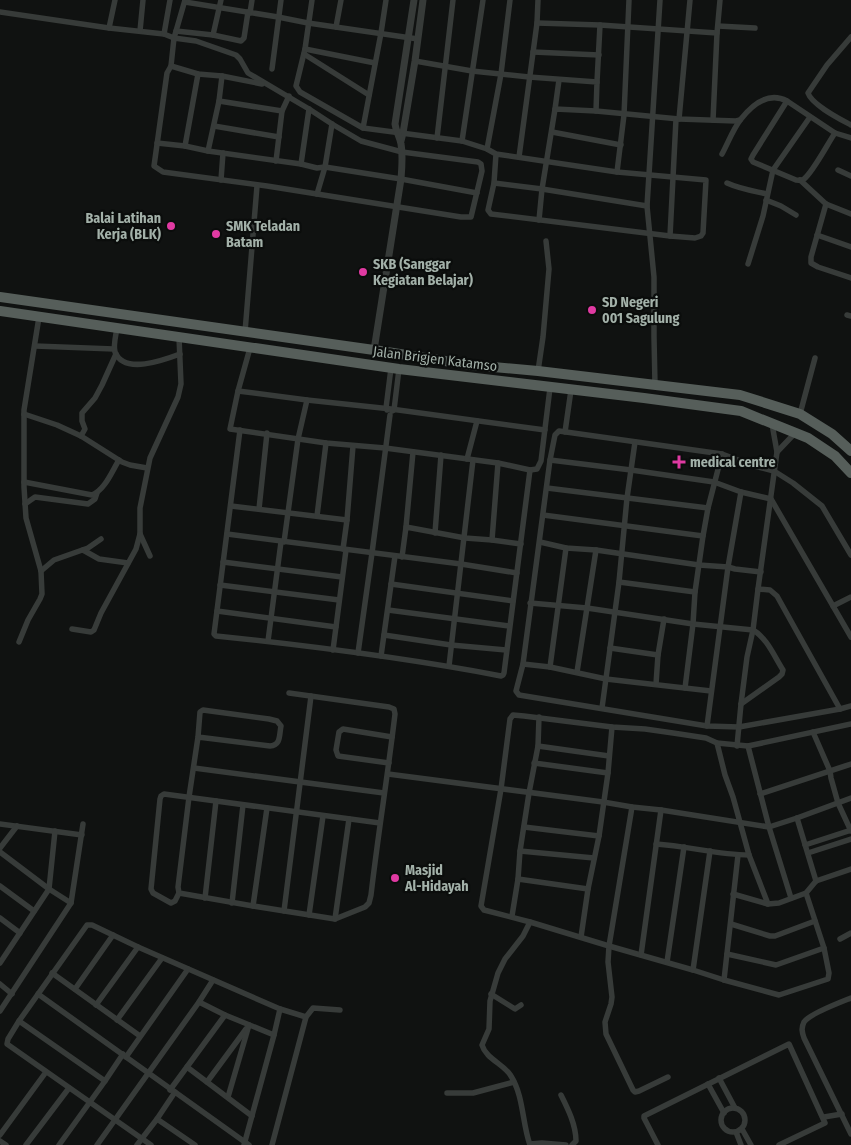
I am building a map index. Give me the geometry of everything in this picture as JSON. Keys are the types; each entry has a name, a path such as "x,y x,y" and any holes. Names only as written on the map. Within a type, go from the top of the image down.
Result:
{"highway":[{"name":"Jalan Brigjen Katamso","path":"0,297 471,365 740,395 800,414 832,434 851,451"},
{"name":"Jalan Brigjen Katamso","path":"0,311 395,369 644,398 741,412 808,438 835,456 851,473"}],"street":[{"path":"108,28 114,0"},
{"path":"140,31 143,0"},
{"path":"164,34 170,0"},
{"path":"213,35 221,0"},
{"path":"176,31 213,35 241,41 244,38 252,0"},
{"path":"272,69 281,0"},
{"path":"312,0 304,52 296,86 300,92 363,128 401,131 462,142 487,149 496,154 649,176 706,180 703,233 695,238 670,236 491,214 488,210 494,183 496,154"},
{"path":"336,27 341,0"},
{"path":"363,128 386,0"},
{"path":"401,131 395,124 414,0"},
{"path":"374,350 401,179 401,131 415,60 424,0"},
{"path":"437,138 453,0"},
{"path":"462,142 482,0"},
{"path":"487,149 501,74 510,0"},
{"path":"519,157 537,23 538,0"},
{"path":"617,172 624,114 629,0"},
{"path":"656,385 654,277 647,206 660,0"},
{"path":"670,236 678,119 690,0"},
{"path":"713,120 720,0"},
{"path":"0,12 164,34 174,38 196,41 236,55 248,73 361,141 402,152 478,162 481,164 482,170 470,218 267,186 163,172 154,166 167,73 171,66 174,38 185,1 308,23 418,38"},
{"path":"537,23 717,33"},
{"path":"596,111 600,25"},
{"path":"718,26 755,28"},
{"path":"851,37 827,65 808,93 809,98 830,114 851,125"},
{"path":"304,52 375,64"},
{"path":"304,52 369,95"},
{"path":"533,52 599,55"},
{"path":"415,60 472,71 597,82"},
{"path":"171,66 198,74 222,76 267,85"},
{"path":"185,146 198,74"},
{"path":"208,152 219,101 222,76"},
{"path":"539,220 559,80"},
{"path":"276,161 282,111 288,96"},
{"path":"722,154 740,120 760,101 773,97 787,101 835,133 851,138"},
{"path":"219,101 282,111"},
{"path":"787,101 751,159 757,164 800,180 826,204 851,214"},
{"path":"301,164 309,109"},
{"path":"555,109 678,119 740,120"},
{"path":"748,264 763,216 773,170 810,117"},
{"path":"317,194 325,167 332,124"},
{"path":"214,126 279,137"},
{"path":"552,132 621,145"},
{"path":"800,180 811,171 835,133"},
{"path":"157,143 317,168 325,167 477,193"},
{"path":"221,180 223,154"},
{"path":"838,170 851,176"},
{"path":"494,183 647,206"},
{"path":"727,183 767,197 796,215"},
{"path":"245,332 257,186"},
{"path":"826,204 811,263 851,278"},
{"path":"817,235 851,247"},
{"path":"538,371 543,337 548,269 546,241"},
{"path":"19,642 42,594 41,571 26,518 24,482 24,414 39,317"},
{"path":"81,436 84,429 81,418 82,413 95,398 102,385 115,352 117,328"},
{"path":"72,629 92,632 136,549 140,534 140,508 147,468 152,452 178,397 181,384 179,337"},
{"path":"35,346 115,352 124,361 142,365 180,354"},
{"path":"250,348 230,428 326,443 385,448 498,463 530,470 537,469 545,430 550,388"},
{"path":"800,414 815,358"},
{"path":"386,408 395,369"},
{"path":"358,653 385,448 392,412 395,369"},
{"path":"565,432 571,390"},
{"path":"238,391 386,408 392,412 545,430"},
{"path":"268,641 277,569 288,513 298,439 307,400"},
{"path":"24,414 57,425 81,436 118,460 130,465 147,468"},
{"path":"466,459 477,421"},
{"path":"737,746 747,657 753,630 777,452 772,423"},
{"path":"240,430 214,631 216,636 382,656 501,676 504,673 530,470"},
{"path":"851,556 822,506 793,483 774,472 722,454 559,431 555,435 550,460 523,664 516,691 518,695 707,726 739,728 851,706"},
{"path":"777,452 796,432"},
{"path":"259,509 267,433"},
{"path":"602,708 635,442"},
{"path":"317,516 326,443"},
{"path":"333,650 345,550 353,446"},
{"path":"382,656 391,584 406,528 413,452"},
{"path":"685,688 694,624 695,592 708,508 722,454"},
{"path":"435,533 441,456"},
{"path":"25,504 35,497 88,504 96,499 97,493 118,460"},
{"path":"449,666 473,460"},
{"path":"550,460 714,482 741,492 771,499 851,637"},
{"path":"492,540 498,463"},
{"path":"24,482 92,495 97,493"},
{"path":"547,488 708,508"},
{"path":"707,726 728,567 741,492"},
{"path":"231,506 347,520"},
{"path":"543,515 704,536"},
{"path":"406,528 465,538 521,544"},
{"path":"140,534 150,556"},
{"path":"227,534 517,573"},
{"path":"41,571 54,560 83,550 101,539"},
{"path":"540,542 566,548 596,550 761,572"},
{"path":"550,667 566,548"},
{"path":"83,550 100,559 128,563"},
{"path":"577,672 596,550"},
{"path":"223,562 342,577"},
{"path":"619,582 695,592"},
{"path":"391,584 513,601"},
{"path":"220,585 339,600"},
{"path":"758,589 770,590 777,596 840,709"},
{"path":"833,606 851,597"},
{"path":"530,603 587,608 694,624 753,630 764,639 782,670 782,674 741,704"},
{"path":"388,610 509,626"},
{"path":"217,611 336,627"},
{"path":"656,684 658,655 664,619"},
{"path":"384,635 506,650"},
{"path":"610,648 658,655"},
{"path":"523,664 550,667 606,679 711,691"},
{"path":"179,893 335,919 365,907 369,902 388,774 394,709 389,706 289,694"},
{"path":"284,911 311,696"},
{"path":"198,737 275,746 278,743 281,726 277,721 269,719 203,710 200,712 198,737 189,797 178,887 179,893 175,901 171,903 151,892 160,799 164,794 189,797 216,801 243,804 323,816 380,823"},
{"path":"806,893 824,948 829,973 828,979 779,995 512,916 484,910 481,908 511,716 539,717 612,727 645,729 706,738 717,743 737,746 748,746 851,724"},
{"path":"512,916 529,792 538,746 539,717"},
{"path":"582,937 588,889 599,836 608,773 612,727"},
{"path":"389,763 338,756 336,750 339,732 343,729 392,737"},
{"path":"805,845 851,830 838,803 830,771 813,732"},
{"path":"717,743 749,855 768,904"},
{"path":"538,746 609,756"},
{"path":"748,746 790,898"},
{"path":"534,763 608,773"},
{"path":"760,794 851,764"},
{"path":"194,768 384,793"},
{"path":"388,774 661,810 769,827 851,798"},
{"path":"204,898 216,801"},
{"path":"232,902 243,804"},
{"path":"632,807 608,962 612,997 605,1022 606,1034 628,1082 635,1092 668,1077"},
{"path":"253,906 267,808"},
{"path":"641,955 661,810"},
{"path":"309,915 323,816"},
{"path":"797,818 816,882"},
{"path":"335,919 349,819"},
{"path":"0,824 82,835"},
{"path":"0,1011 71,903 83,824"},
{"path":"0,848 17,826"},
{"path":"524,827 599,836"},
{"path":"0,963 48,889 55,831"},
{"path":"808,853 851,840"},
{"path":"656,844 710,852 749,855"},
{"path":"667,962 684,847"},
{"path":"520,851 594,858"},
{"path":"0,852 48,889 71,903"},
{"path":"694,970 710,852"},
{"path":"724,980 738,855"},
{"path":"734,894 768,904 779,903 806,893 816,882 851,869"},
{"path":"518,879 588,889"},
{"path":"0,886 34,911"},
{"path":"0,918 20,933"},
{"path":"730,924 775,936 815,921"},
{"path":"530,922 523,936 510,950 498,973 491,994 489,1029 482,1044 484,1051 510,1074 517,1088 521,1102 524,1128 530,1144 566,1145"},
{"path":"151,1145 7,1044 19,1021 87,925 92,925 162,958 280,1009 306,1017"},
{"path":"840,939 851,932"},
{"path":"75,989 113,935"},
{"path":"96,1005 138,947"},
{"path":"727,954 776,965 824,948"},
{"path":"0,951 6,955"},
{"path":"117,1020 162,958"},
{"path":"59,1145 188,969"},
{"path":"52,973 140,1036"},
{"path":"97,1145 213,980"},
{"path":"0,984 12,994"},
{"path":"38,994 246,1144 280,1009"},
{"path":"491,994 515,1009 520,1005"},
{"path":"851,998 821,1011 805,1021 801,1029 851,1134"},
{"path":"199,1002 274,1035"},
{"path":"272,1145 306,1017 313,1008 340,1010"},
{"path":"137,1145 157,1119 187,1067 225,1015"},
{"path":"19,1021 105,1081"},
{"path":"207,1082 249,1025"},
{"path":"228,1097 249,1025"},
{"path":"658,1145 644,1116 789,1044 825,1121 824,1124 779,1145"},
{"path":"187,1067 252,1116"},
{"path":"0,1135 46,1072"},
{"path":"719,1078 735,1108"},
{"path":"447,1093 473,1093 514,1082"},
{"path":"708,1084 724,1113"},
{"path":"26,1145 69,1088"},
{"path":"561,1095 576,1134 576,1141 572,1145"},
{"path":"735,1108 742,1111 746,1122 736,1132 728,1131 722,1125 721,1120 724,1113 735,1108"},
{"path":"824,1117 842,1114"},
{"path":"157,1119 195,1145"},
{"path":"742,1128 751,1145"},
{"path":"736,1132 741,1145"},
{"path":"0,1141 6,1145"}],"place":[{"name":"Balai Latihan Kerja (BLK)","path":"171,226"},
{"name":"SMK Teladan Batam","path":"216,234"},
{"name":"SKB (Sanggar Kegiatan Belajar)","path":"363,272"},
{"name":"SD Negeri 001 Sagulung","path":"592,310"},
{"name":"medical centre","path":"679,462"},
{"name":"Masjid Al-Hidayah","path":"395,878"}]}
